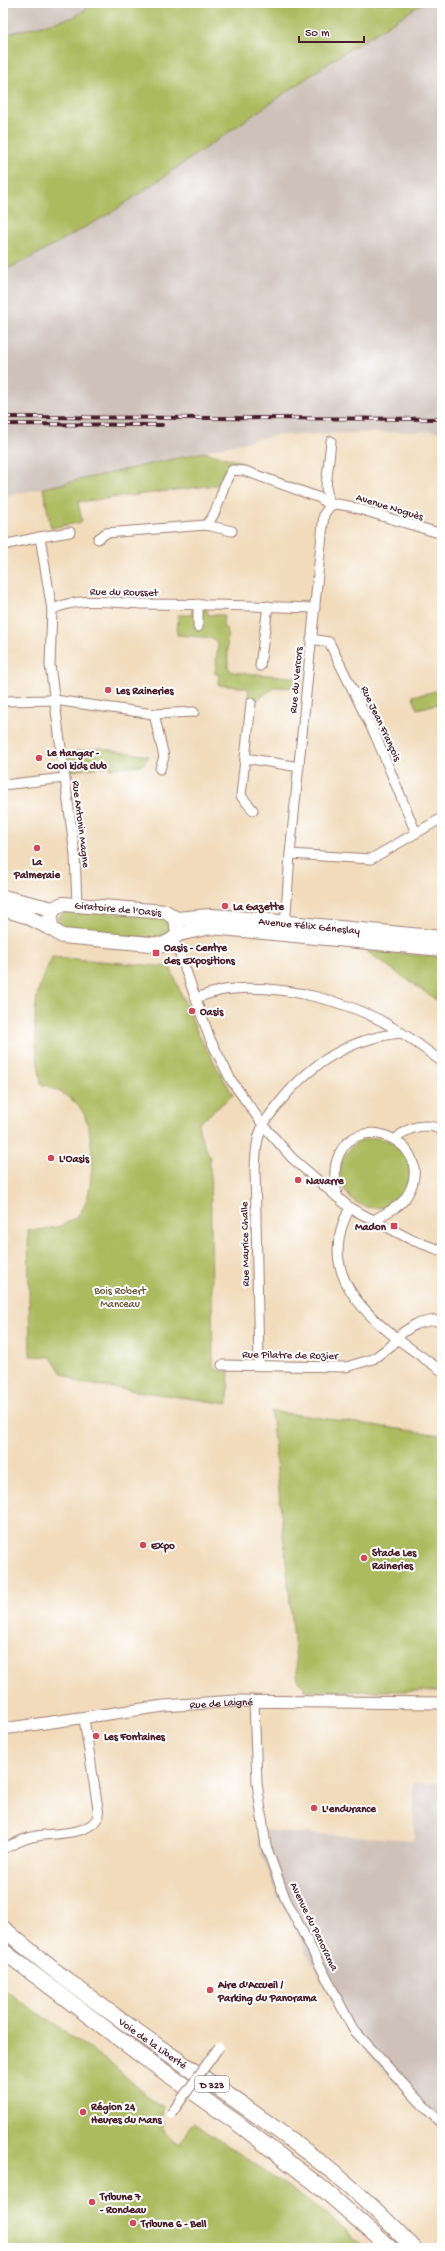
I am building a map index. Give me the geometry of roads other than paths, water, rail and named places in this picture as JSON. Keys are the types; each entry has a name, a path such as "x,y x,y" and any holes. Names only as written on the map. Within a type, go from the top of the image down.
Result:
{"highway":[{"name":"Voie de la Liberté","path":"3,1928 26,1948 137,2031 256,2115 341,2178 414,2248"},
{"name":"Voie de la Liberté","path":"3,1951 142,2056 240,2125 323,2189 390,2248"}],"main road":[{"path":"3,897 53,909 50,916 52,929"},
{"name":"Giratoire de l'Oasis","path":"53,909 63,904 77,904 166,912 176,919 175,937"},
{"path":"3,909 26,916 52,929 62,936 162,945 175,937"},
{"name":"Avenue Félix Géneslay","path":"176,919 210,916 285,928 442,949"},
{"name":"Avenue Félix Géneslay","path":"175,937 211,927 285,928 442,938"}],"street":[{"path":"330,506 326,487 331,441"},
{"path":"206,525 213,518 227,478 232,470 245,471 320,498 330,506"},
{"name":"Avenue Noguès","path":"330,506 336,504 349,506 442,534"},
{"name":"Rue du Vercors","path":"285,928 290,854 324,514 330,506"},
{"path":"98,539 106,533 206,525 232,531"},
{"path":"3,545 70,532"},
{"name":"Rue Antonin Magne","path":"40,537 52,610 50,665 74,854 77,904"},
{"name":"Rue du Rousset","path":"52,610 58,606 82,602 315,608"},
{"path":"198,604 198,627"},
{"path":"260,666 268,606"},
{"name":"Rue Jean François","path":"311,639 329,642 376,738 416,834"},
{"path":"3,701 54,700 154,714 194,712"},
{"path":"251,703 241,796 253,810"},
{"path":"154,714 164,757 160,769"},
{"path":"245,758 299,766"},
{"path":"3,785 64,778"},
{"path":"290,854 371,860 442,818"},
{"path":"175,937 210,1039 231,1080 263,1125 292,1158 350,1208 412,1240 442,1251"},
{"path":"196,998 233,989 258,988 289,991 349,1007 382,1021 401,1032 442,1062"},
{"name":"Rue Maurice Challe","path":"259,1365 254,1168 256,1145 263,1125 291,1088 327,1057 363,1040 401,1032"},
{"path":"396,1139 409,1129 417,1127 428,1126 442,1131"},
{"path":"336,1197 336,1162 344,1146 353,1137 364,1134 374,1134 396,1139 406,1150 412,1160 412,1185 406,1198 399,1205 387,1210 374,1220"},
{"path":"350,1208 343,1221 339,1236 338,1255 342,1274 352,1296 368,1316 396,1339 442,1371"},
{"name":"Rue Pilatre de Rozier","path":"222,1365 346,1368 373,1359 416,1324 434,1320 442,1323"},
{"name":"Rue de Laigné","path":"3,1729 84,1719 164,1706 254,1701 442,1704"},
{"name":"Avenue du Panorama","path":"254,1701 257,1783 266,1846 285,1898 353,2029 418,2101 442,2124"},
{"path":"3,1849 30,1837 88,1828 96,1823 99,1815 84,1719"},
{"path":"171,2114 220,2047"}],"railway":[{"path":"3,417 442,419"},
{"path":"3,424 162,425"}],"place":[{"name":"Les Raineries","path":"108,690"},
{"name":"Le Hangar - Cool kids club","path":"39,758"},
{"name":"La Palmeraie","path":"37,848"},
{"name":"La Gazette","path":"225,906"},
{"name":"Oasis - Centre des Expositions","path":"156,953"},
{"name":"Oasis","path":"192,1011"},
{"name":"L'Oasis","path":"51,1158"},
{"name":"Navarre","path":"298,1180"},
{"name":"Madon","path":"394,1226"},
{"name":"Expo","path":"143,1545"},
{"name":"Stade Les Raineries","path":"364,1558"},
{"name":"Les Fontaines","path":"96,1736"},
{"name":"L'endurance","path":"314,1808"},
{"name":"Aire d'Accueil / Parking du Panorama","path":"210,1990"},
{"name":"Région 24 Heures du Mans","path":"83,2112"},
{"name":"Tribune 7 - Rondeau","path":"92,2202"},
{"name":"Tribune 6 - Bell","path":"133,2223"}],"park label":[{"name":"Bois Robert Manceau","path":"120,1296"}]}
